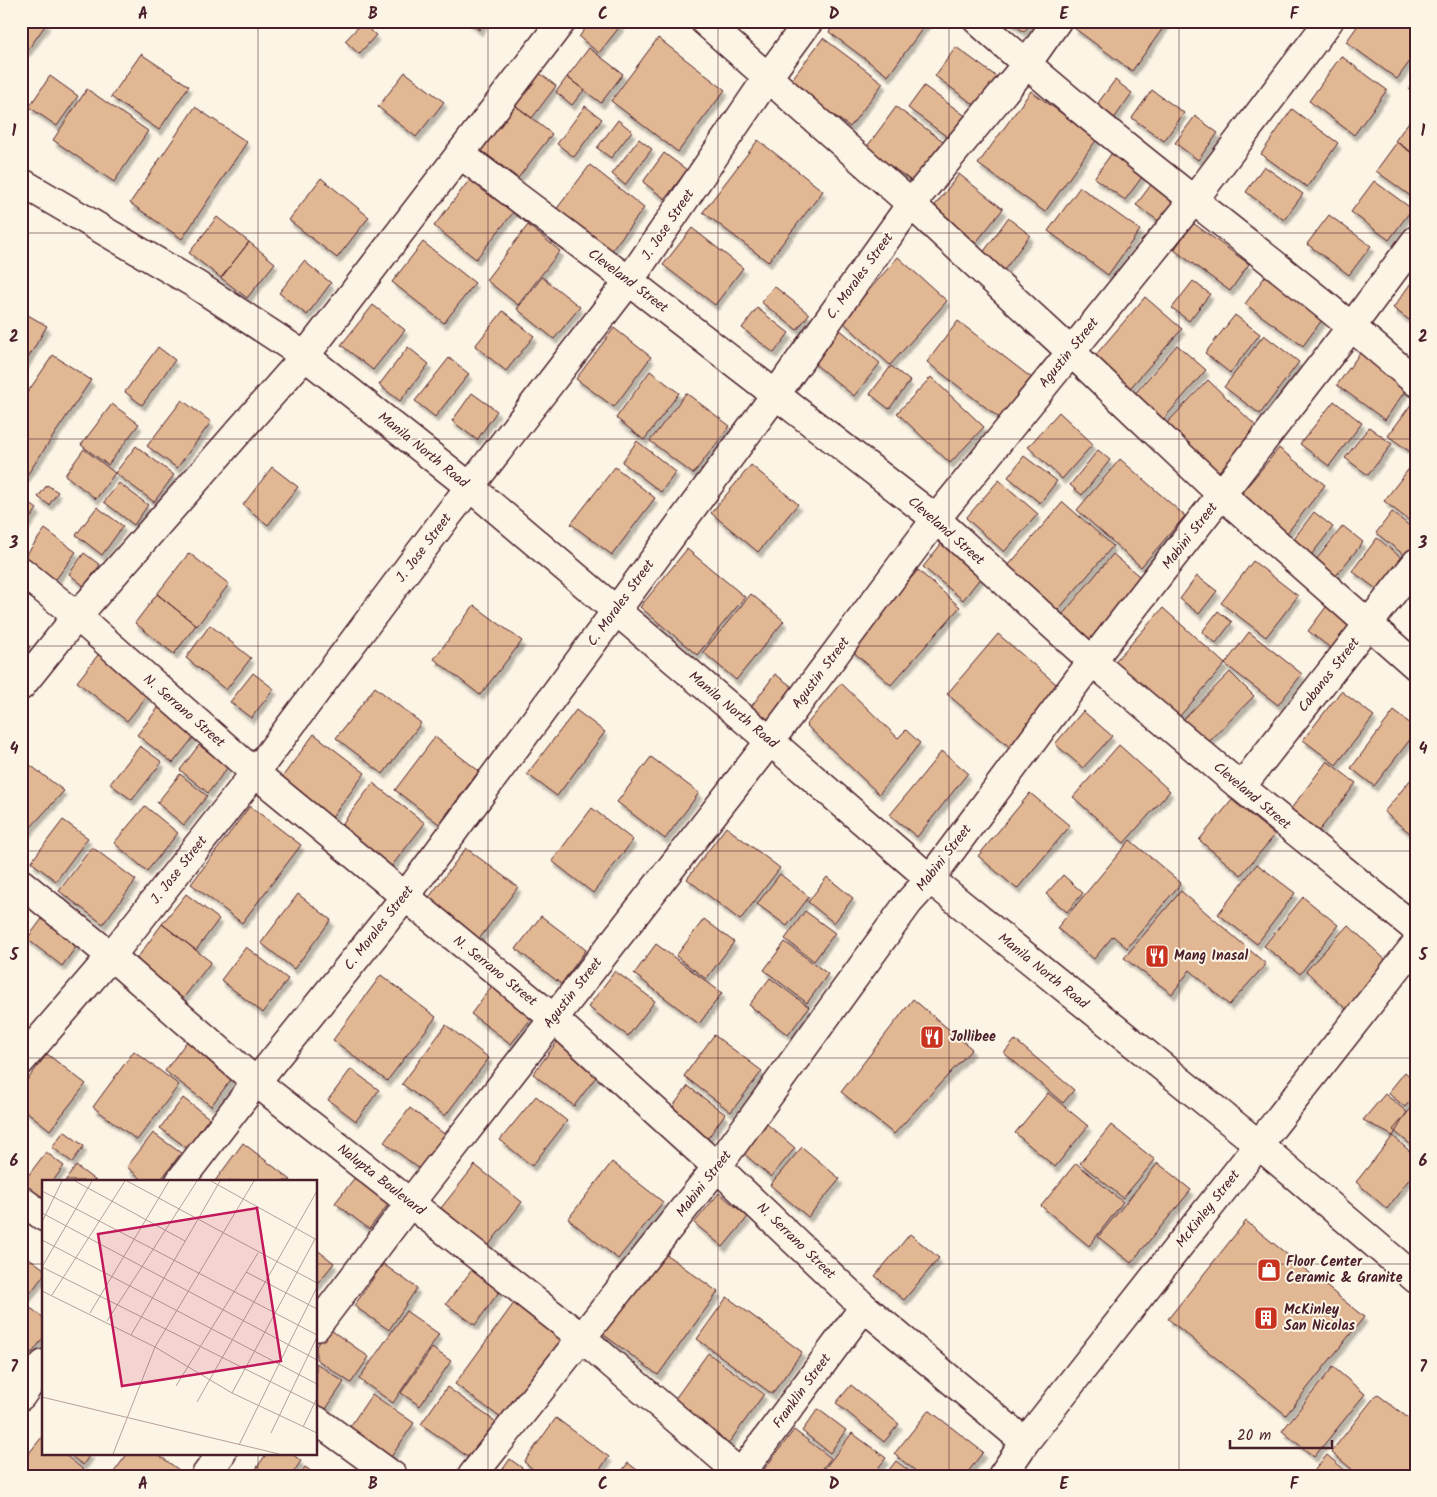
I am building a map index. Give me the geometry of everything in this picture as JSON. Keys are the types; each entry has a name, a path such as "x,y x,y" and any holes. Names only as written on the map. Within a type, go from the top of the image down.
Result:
{"main road":[{"path":"21,686 77,616 305,356 562,21"},
{"path":"704,21 912,204 1222,495 1416,666"},
{"name":"J. Jose Street","path":"21,1061 111,956 255,773 629,281 768,77 809,21"},
{"path":"978,21 1026,65 1193,201 1352,326 1416,382"},
{"name":"C. Morales Street","path":"181,1180 256,1082 404,897 776,394 912,204 1026,65 1057,21"},
{"name":"Agustin Street","path":"318,1324 553,1018 770,742 936,520 1070,351 1193,201 1329,21"},
{"name":"Cleveland Street","path":"460,154 776,394 936,520 1092,661 1241,787 1416,929"},
{"name":"Manila North Road","path":"21,182 195,284 305,356 470,488 930,879 1258,1144 1416,1279"},
{"name":"Mabini Street","path":"472,1476 718,1167 909,902 930,879 1092,661 1222,495 1416,240"},
{"name":"Cabanos Street","path":"1241,787 1416,563"},
{"name":"N. Serrano Street","path":"21,571 77,616 255,773 553,1018 718,1167 864,1307 1025,1442"},
{"name":"Nalupta Boulevard","path":"21,883 111,956 256,1082 582,1338 741,1475"},
{"name":"McKinley Street","path":"1002,1476 1025,1442 1416,944"},
{"path":"21,1200 42,1216"},
{"name":"Franklin Street","path":"741,1475 864,1307"},
{"path":"21,1396 42,1367"},
{"path":"318,1421 393,1476"},
{"path":"205,1476 221,1454"}],"building":[{"path":"21,21 44,21 47,23 27,51 21,47"},
{"path":"468,21 485,21 479,30"},
{"path":"591,21 616,21 621,25 599,53 579,37"},
{"path":"837,21 928,21 888,76 829,32"},
{"path":"1009,21 1032,21 1024,32"},
{"path":"1079,21 1168,21 1132,71 1074,28"},
{"path":"1361,21 1416,21 1416,53 1397,79 1346,42"},
{"path":"362,23 376,35 359,54 345,41"},
{"path":"658,38 725,90 678,152 611,101"},
{"path":"823,38 883,83 850,127 789,83"},
{"path":"956,47 997,77 976,106 935,76"},
{"path":"589,48 623,74 601,103 567,77"},
{"path":"141,54 189,86 159,130 111,97"},
{"path":"1341,56 1387,90 1354,135 1309,101"},
{"path":"532,67 556,86 532,118 507,99"},
{"path":"405,72 444,102 416,137 378,107"},
{"path":"50,76 78,96 57,126 29,107"},
{"path":"567,77 584,90 572,105 556,92"},
{"path":"1416,79 1416,93 1409,89"},
{"path":"1115,80 1132,93 1113,120 1095,107"},
{"path":"924,86 967,117 950,139 908,108"},
{"path":"87,89 148,131 114,182 53,140"},
{"path":"1152,90 1184,113 1164,141 1132,118"},
{"path":"1031,91 1097,139 1045,212 978,164"},
{"path":"507,99 552,134 518,178 473,144"},
{"path":"585,106 602,119 574,157 557,144"},
{"path":"195,107 247,142 182,239 130,203"},
{"path":"896,107 943,141 913,182 866,148"},
{"path":"1292,109 1338,143 1307,187 1261,154"},
{"path":"1416,112 1416,156 1395,141"},
{"path":"1195,116 1218,133 1198,160 1175,143"},
{"path":"618,120 632,131 611,158 597,148"},
{"path":"639,139 652,149 625,185 612,174"},
{"path":"758,140 823,191 768,262 703,212"},
{"path":"1397,142 1416,155 1416,200 1376,171"},
{"path":"1114,150 1145,173 1125,200 1094,178"},
{"path":"664,153 687,170 665,199 643,182"},
{"path":"590,165 644,208 606,258 552,215"},
{"path":"1264,166 1303,194 1284,220 1246,192"},
{"path":"474,174 517,208 476,259 434,226"},
{"path":"959,174 1003,209 974,245 930,212"},
{"path":"321,178 369,217 337,258 289,220"},
{"path":"1156,178 1179,195 1160,222 1136,205"},
{"path":"1374,181 1412,209 1389,240 1351,212"},
{"path":"1080,187 1140,230 1108,275 1048,231"},
{"path":"1329,215 1371,246 1349,275 1307,244"},
{"path":"217,217 249,242 221,278 189,253"},
{"path":"1008,218 1030,235 1002,273 980,257"},
{"path":"1193,223 1249,264 1230,291 1174,250"},
{"path":"528,225 560,251 518,305 486,280"},
{"path":"692,228 743,268 715,305 663,265"},
{"path":"249,242 275,263 247,298 221,278"},
{"path":"423,242 475,283 444,323 392,282"},
{"path":"898,257 947,301 890,365 842,321"},
{"path":"304,261 331,283 307,315 279,293"},
{"path":"1269,271 1327,313 1303,346 1245,304"},
{"path":"1416,276 1416,325 1393,308"},
{"path":"542,277 580,307 554,339 517,309"},
{"path":"1193,281 1210,294 1189,321 1172,308"},
{"path":"774,286 809,314 797,330 761,302"},
{"path":"1145,297 1182,329 1124,395 1088,364"},
{"path":"373,305 405,330 373,370 341,345"},
{"path":"757,308 789,333 774,353 742,328"},
{"path":"21,311 47,326 21,370"},
{"path":"503,311 534,336 506,371 475,346"},
{"path":"1235,315 1260,334 1230,373 1205,353"},
{"path":"958,321 1033,379 1002,420 927,362"},
{"path":"614,328 651,357 614,407 576,379"},
{"path":"838,328 880,363 854,396 811,361"},
{"path":"1264,335 1299,362 1260,414 1224,387"},
{"path":"1177,345 1206,370 1161,422 1132,397"},
{"path":"158,347 175,360 142,405 125,392"},
{"path":"408,347 429,364 400,401 379,385"},
{"path":"1360,353 1407,388 1385,420 1337,385"},
{"path":"53,355 91,380 21,484 21,402"},
{"path":"449,358 469,374 435,417 415,401"},
{"path":"891,366 910,381 889,409 870,394"},
{"path":"650,371 679,393 644,440 616,418"},
{"path":"931,377 984,427 950,463 897,413"},
{"path":"1208,380 1259,429 1216,474 1165,425"},
{"path":"472,393 497,411 477,440 452,421"},
{"path":"686,393 730,426 693,474 650,441"},
{"path":"182,400 211,422 177,468 147,446"},
{"path":"1334,401 1362,423 1329,466 1300,444"},
{"path":"1412,403 1416,405 1416,456 1388,436"},
{"path":"112,404 139,424 108,465 81,445"},
{"path":"1059,412 1093,444 1062,479 1028,447"},
{"path":"1369,427 1392,444 1368,475 1345,458"},
{"path":"637,441 676,472 661,492 622,462"},
{"path":"136,446 174,475 154,502 115,473"},
{"path":"1279,448 1325,485 1287,533 1240,495"},
{"path":"84,449 115,473 96,499 65,475"},
{"path":"1098,450 1110,460 1082,495 1070,485"},
{"path":"1024,456 1057,481 1040,503 1008,477"},
{"path":"1120,459 1185,516 1141,567 1077,510"},
{"path":"751,465 798,504 758,552 711,513"},
{"path":"1411,466 1416,470 1416,526 1384,501"},
{"path":"272,467 298,487 268,525 243,505"},
{"path":"615,467 655,498 612,555 571,524"},
{"path":"999,480 1038,514 1004,552 966,518"},
{"path":"119,483 148,505 134,525 104,502"},
{"path":"47,485 58,492 49,505 38,497"},
{"path":"21,497 37,509 21,531"},
{"path":"1063,502 1113,546 1052,617 1002,573"},
{"path":"97,507 123,526 102,555 76,535"},
{"path":"1314,512 1333,527 1308,559 1289,545"},
{"path":"1392,512 1416,531 1416,548 1408,558 1376,533"},
{"path":"1343,526 1363,542 1335,577 1315,561"},
{"path":"45,529 76,552 51,586 21,562"},
{"path":"1377,538 1407,562 1383,594 1352,571"},
{"path":"945,539 985,572 963,600 923,567"},
{"path":"687,549 745,597 697,655 640,607"},
{"path":"84,553 100,565 84,586 69,574"},
{"path":"189,553 229,584 197,626 157,594"},
{"path":"1113,554 1145,581 1089,648 1057,621"},
{"path":"1253,561 1298,596 1266,637 1221,603"},
{"path":"918,570 960,607 891,685 850,649"},
{"path":"1197,576 1217,591 1199,614 1180,599"},
{"path":"157,594 196,625 174,654 135,623"},
{"path":"751,594 784,621 736,680 703,652"},
{"path":"1329,603 1357,625 1336,652 1308,631"},
{"path":"474,605 522,641 480,695 434,659"},
{"path":"1163,608 1225,664 1173,724 1110,667"},
{"path":"1218,611 1232,622 1216,643 1202,632"},
{"path":"210,625 251,658 226,690 186,658"},
{"path":"1249,632 1302,674 1278,705 1225,664"},
{"path":"998,634 1062,689 1012,749 947,694"},
{"path":"21,640 30,647 21,658"},
{"path":"101,651 151,691 127,721 77,682"},
{"path":"1230,672 1254,696 1202,749 1178,725"},
{"path":"253,673 274,689 251,718 230,702"},
{"path":"775,674 794,688 770,721 751,707"},
{"path":"841,683 898,738 906,730 920,743 879,794 806,725"},
{"path":"375,687 421,723 383,774 336,738"},
{"path":"1341,691 1374,716 1336,765 1303,740"},
{"path":"165,699 201,728 173,763 137,735"},
{"path":"576,710 605,732 557,796 527,774"},
{"path":"1083,711 1112,736 1083,768 1055,744"},
{"path":"1394,711 1416,728 1416,732 1374,786 1351,768"},
{"path":"314,734 365,773 327,824 277,784"},
{"path":"435,737 479,771 439,824 395,790"},
{"path":"199,745 228,767 208,793 180,770"},
{"path":"1119,745 1170,791 1124,843 1073,797"},
{"path":"140,746 162,762 132,800 110,784"},
{"path":"942,751 968,773 917,837 890,815"},
{"path":"651,757 699,793 665,839 617,802"},
{"path":"21,758 64,791 30,828 21,821"},
{"path":"1327,761 1356,783 1315,836 1287,814"},
{"path":"1416,773 1416,838 1384,812"},
{"path":"180,774 207,796 184,825 157,803"},
{"path":"373,783 425,823 384,876 333,836"},
{"path":"1030,793 1070,826 1017,889 978,856"},
{"path":"1232,800 1275,835 1241,875 1199,840"},
{"path":"145,806 178,833 147,871 114,843"},
{"path":"250,806 301,845 242,923 191,884"},
{"path":"592,808 633,840 593,893 552,861"},
{"path":"63,820 88,838 56,881 31,862"},
{"path":"21,821 30,828 21,840"},
{"path":"726,827 780,868 740,920 687,879"},
{"path":"1130,840 1181,883 1127,948 1113,936 1094,959 1057,928"},
{"path":"92,847 136,880 103,924 59,891"},
{"path":"466,848 518,887 476,943 424,904"},
{"path":"1257,864 1295,893 1257,944 1218,914"},
{"path":"780,874 809,897 787,926 757,904"},
{"path":"1063,875 1083,893 1067,912 1046,894"},
{"path":"827,877 853,898 834,923 808,902"},
{"path":"1181,891 1266,964 1229,1005 1190,970 1172,994 1124,958"},
{"path":"186,894 219,919 196,950 162,924"},
{"path":"298,894 331,920 294,969 261,943"},
{"path":"1303,897 1338,925 1300,974 1264,946"},
{"path":"805,911 835,933 814,961 785,939"},
{"path":"44,916 79,943 62,966 27,939"},
{"path":"541,916 586,950 561,984 516,949"},
{"path":"704,919 734,942 706,979 676,956"},
{"path":"162,924 211,962 181,1001 133,964"},
{"path":"1348,925 1390,964 1348,1011 1306,971"},
{"path":"785,942 828,974 807,1003 764,970"},
{"path":"656,944 722,993 699,1024 634,974"},
{"path":"246,947 288,979 263,1013 221,980"},
{"path":"615,971 655,1001 628,1036 588,1007"},
{"path":"381,975 436,1017 387,1081 333,1040"},
{"path":"770,978 809,1007 788,1035 749,1005"},
{"path":"494,983 535,1014 511,1044 471,1014"},
{"path":"913,999 972,1049 894,1134 841,1092"},
{"path":"446,1025 489,1058 445,1116 402,1084"},
{"path":"193,1033 239,1069 211,1106 165,1071"},
{"path":"714,1035 762,1071 731,1112 684,1076"},
{"path":"560,1038 602,1069 574,1106 533,1074"},
{"path":"1015,1040 1074,1090 1063,1103 1004,1053"},
{"path":"134,1051 179,1085 137,1140 93,1107"},
{"path":"47,1054 86,1084 50,1130 21,1107 21,1088"},
{"path":"351,1069 379,1090 356,1121 328,1100"},
{"path":"1405,1072 1416,1082 1416,1094 1405,1107 1388,1093"},
{"path":"688,1086 725,1114 703,1145 665,1117"},
{"path":"1048,1093 1088,1126 1055,1167 1015,1133"},
{"path":"1385,1094 1407,1112 1393,1136 1363,1120"},
{"path":"536,1096 567,1121 532,1166 500,1140"},
{"path":"183,1098 209,1118 187,1148 160,1128"},
{"path":"1413,1106 1416,1109 1416,1149 1393,1130"},
{"path":"410,1108 447,1136 421,1170 384,1142"},
{"path":"767,1124 795,1148 771,1177 743,1153"},
{"path":"1111,1125 1155,1160 1123,1198 1080,1163"},
{"path":"64,1131 84,1146 72,1162 52,1147"},
{"path":"153,1133 181,1153 161,1180 143,1180 127,1167"},
{"path":"1393,1136 1416,1157 1416,1170 1387,1209 1356,1182"},
{"path":"243,1143 291,1180 216,1180"},
{"path":"802,1147 840,1179 808,1217 770,1185"},
{"path":"46,1152 64,1166 54,1180 42,1180 42,1195 35,1204 21,1193 21,1185"},
{"path":"612,1162 663,1202 618,1259 568,1219"},
{"path":"1076,1163 1123,1202 1089,1246 1041,1206"},
{"path":"1158,1163 1191,1190 1131,1263 1098,1237"},
{"path":"475,1165 522,1202 488,1246 441,1208"},
{"path":"76,1166 95,1180 66,1180"},
{"path":"360,1171 394,1197 369,1229 335,1203"},
{"path":"719,1193 748,1217 723,1247 694,1223"},
{"name":"McKinley San Nicolas","path":"1246,1221 1364,1317 1286,1415 1168,1319"},
{"path":"910,1234 939,1258 904,1300 875,1276"},
{"path":"660,1250 718,1292 658,1375 600,1332"},
{"path":"318,1251 334,1263 318,1283"},
{"path":"21,1252 42,1268 42,1278 24,1301 21,1298"},
{"path":"478,1262 506,1282 475,1325 446,1304"},
{"path":"383,1264 417,1288 389,1330 354,1306"},
{"path":"727,1297 802,1352 772,1394 697,1339"},
{"path":"21,1301 42,1317 42,1340 32,1353 21,1345"},
{"path":"514,1303 564,1340 505,1421 455,1384"},
{"path":"406,1311 439,1334 393,1403 359,1379"},
{"path":"328,1328 369,1357 351,1383 318,1360 318,1343"},
{"path":"432,1348 451,1361 420,1406 401,1393"},
{"path":"21,1353 32,1361 21,1375"},
{"path":"708,1353 764,1394 723,1451 667,1410"},
{"path":"318,1364 344,1382 320,1418 318,1416"},
{"path":"1333,1367 1365,1394 1314,1457 1282,1431"},
{"path":"851,1385 899,1424 884,1442 836,1403"},
{"path":"447,1387 496,1422 471,1459 421,1424"},
{"path":"372,1394 414,1423 391,1457 349,1428"},
{"path":"1377,1394 1416,1424 1416,1468 1410,1476 1360,1476 1331,1452"},
{"path":"818,1409 846,1430 830,1453 802,1431"},
{"path":"929,1410 983,1452 965,1476 922,1476 894,1454"},
{"path":"556,1418 609,1457 595,1476 542,1476 524,1462"},
{"path":"794,1430 831,1458 817,1476 759,1476"},
{"path":"852,1433 886,1458 872,1476 819,1476"},
{"path":"42,1437 42,1454 64,1454 85,1471 81,1476 21,1476 21,1463"},
{"path":"68,1454 90,1454 83,1465"},
{"path":"127,1454 157,1454 183,1473 181,1476 111,1476"},
{"path":"266,1454 292,1454 301,1461 291,1476 251,1476"},
{"path":"1327,1455 1352,1476 1310,1476"},
{"path":"510,1459 533,1476 498,1476"},
{"path":"896,1461 916,1476 884,1476"},
{"path":"628,1463 645,1476 618,1476"},
{"path":"305,1467 318,1476 299,1476"}],"place":[{"name":"Mang Inasal","path":"1157,956"},
{"name":"Jollibee","path":"932,1037"},
{"name":"Floor Center Ceramic & Granite","path":"1269,1270"},
{"name":"McKinley San Nicolas","path":"1266,1318"}]}
